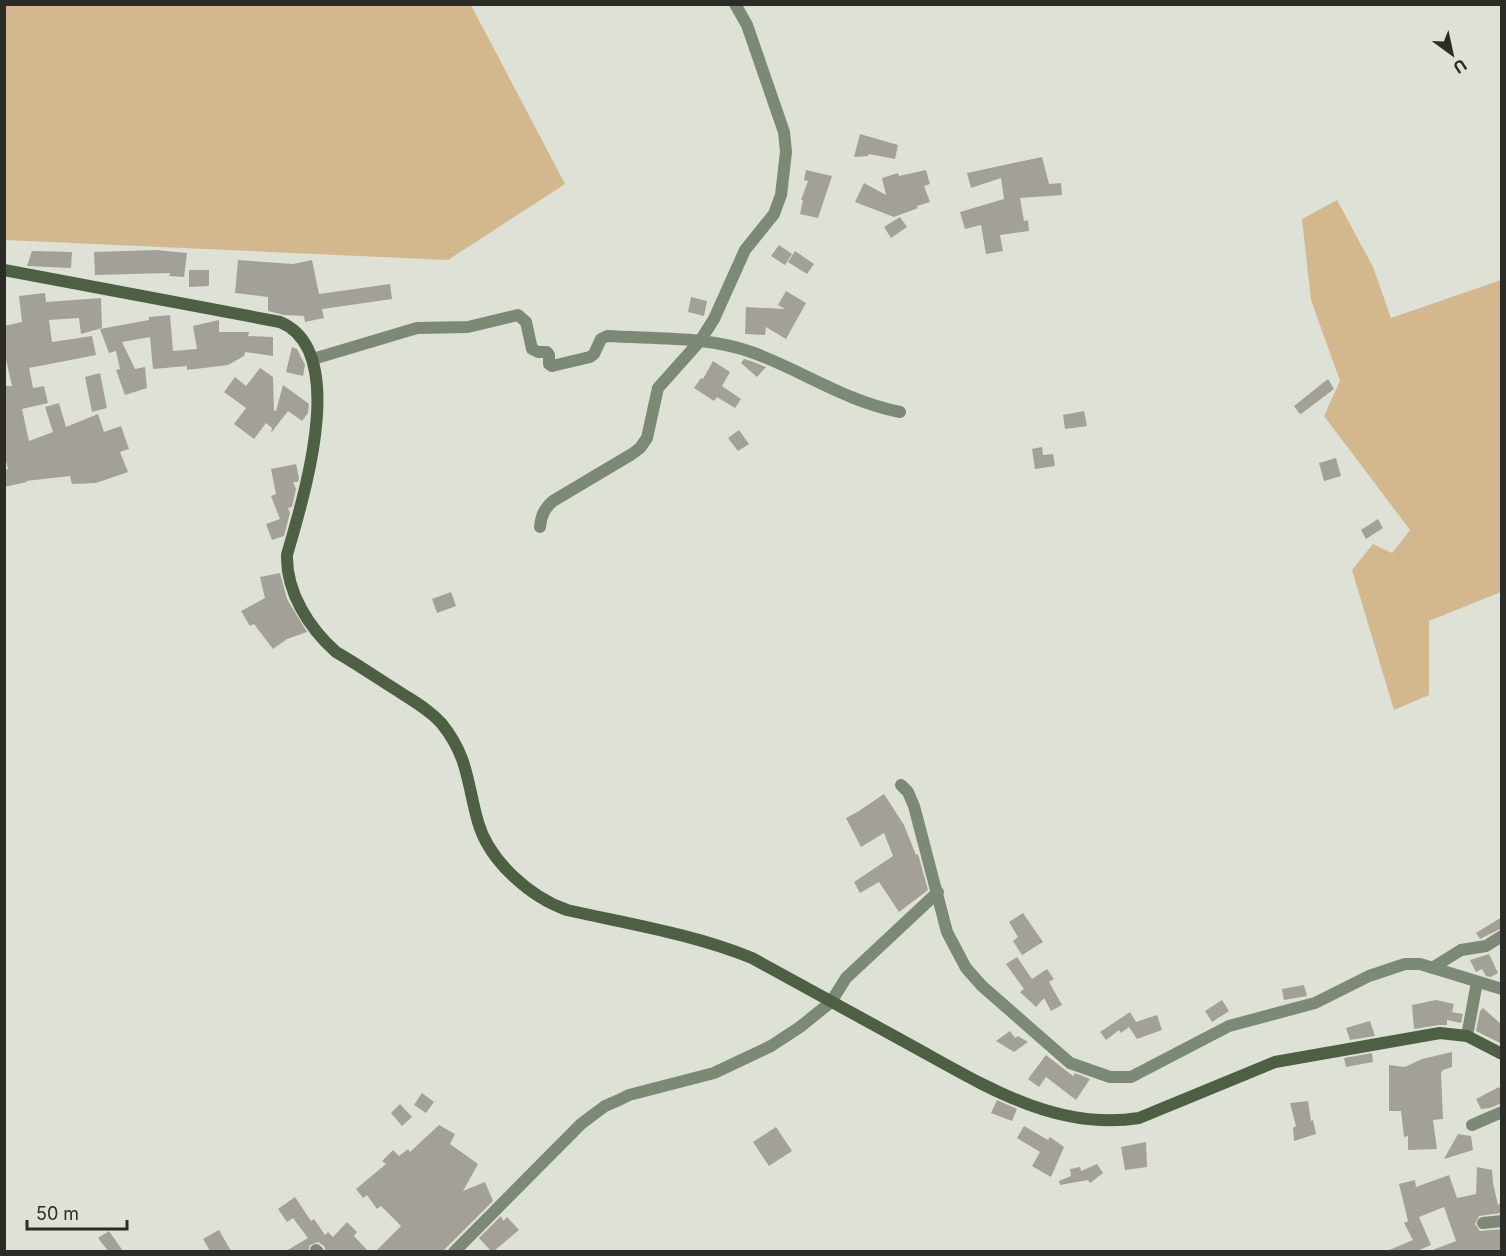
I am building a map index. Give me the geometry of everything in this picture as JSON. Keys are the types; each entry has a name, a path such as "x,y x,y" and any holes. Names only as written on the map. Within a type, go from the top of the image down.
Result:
{"street":[{"path":"540,527 544,510 553,501 640,448 649,432 658,388 700,341 714,319 745,250 774,214 781,195 786,152 784,132 747,24 735,4"},
{"path":"4,270 280,322 288,325 298,334 313,359 317,381 311,460 286,555 286,566 294,593 309,623 330,647 421,706 442,724 462,758 480,829 495,855 522,885 550,904 718,945 752,958 999,1093 1020,1102 1067,1115 1105,1120 1139,1118 1263,1066 1292,1058 1440,1033 1467,1036 1502,1054"},
{"path":"313,359 417,328 468,327 518,315 524,318 532,349 547,352 552,366 592,356 601,339 608,336 700,341 752,352 838,393 872,406 900,412"},
{"path":"901,785 908,792 914,806 950,940 966,968 977,981 1070,1063 1119,1079 1138,1074 1234,1024 1315,1003 1382,970 1413,963 1502,990"},
{"path":"454,1251 581,1124 605,1106 629,1095 704,1076 749,1058 800,1027 831,1002 846,978 938,892"},
{"path":"1432,968 1461,950 1486,946 1502,936"},
{"path":"1467,1036 1477,982"},
{"path":"1472,1125 1502,1112"},
{"path":"1483,1223 1502,1221"}],"shaded area":[{"path":"5,4 471,5 565,184 448,260 5,240"},
{"path":"1337,200 1373,267 1391,318 1501,280 1501,592 1429,621 1429,695 1394,710 1352,570 1373,544 1392,553 1410,530 1324,416 1340,381 1311,300 1302,219"}],"building":[{"path":"860,134 898,145 895,159 869,154 854,157"},
{"path":"1042,157 1049,184 1061,183 1062,195 1020,198 1024,221 1028,220 1029,231 1000,235 1003,251 986,254 981,225 965,229 960,212 1004,199 1001,178 971,188 967,173"},
{"path":"806,170 832,176 818,218 800,214 803,200 801,200 808,181 804,180"},
{"path":"926,170 930,184 924,186 930,202 917,206 918,208 894,217 855,202 864,183 886,195 882,178 898,173 899,176"},
{"path":"900,217 907,227 891,238 884,227"},
{"path":"779,245 792,254 785,265 771,256"},
{"path":"156,250 187,253 184,277 169,276 170,273 95,275 94,252"},
{"path":"32,251 72,252 71,268 27,266"},
{"path":"795,251 814,264 807,274 788,262"},
{"path":"238,260 293,264 312,260 319,294 390,284 392,299 322,309 324,318 305,322 304,316 268,311 268,297 235,293"},
{"path":"189,270 209,270 209,286 189,287"},
{"path":"786,291 806,303 786,339 766,327 765,335 745,334 746,307 785,309 778,305"},
{"path":"45,293 46,302 101,298 102,328 81,334 79,318 49,320 52,342 92,336 96,355 29,368 33,388 44,386 48,403 22,409 29,441 53,432 45,407 59,403 66,427 98,414 104,432 121,426 129,449 120,452 128,472 96,483 72,484 70,476 26,481 4,487 4,470 8,469 4,452 4,386 12,386 4,351 4,326 22,322 19,296"},
{"path":"691,297 707,301 704,316 688,312"},
{"path":"170,315 173,351 197,349 193,326 219,320 219,332 249,332 248,336 273,337 273,356 245,352 244,356 228,365 187,370 187,366 153,369 150,337 122,342 135,369 145,367 147,388 125,395 116,370 120,369 116,351 109,353 100,329 149,320 149,317"},
{"path":"292,347 297,349 305,365 303,376 286,372"},
{"path":"744,359 766,367 757,377 741,363"},
{"path":"713,361 730,372 722,386 741,399 735,408 717,397 714,401 694,388 701,378 703,379"},
{"path":"260,368 273,377 274,411 276,411 283,385 309,404 308,413 302,421 288,411 271,433 272,428 266,423 254,439 234,424 246,408 224,392 235,377 246,386"},
{"path":"100,373 107,408 92,412 85,377"},
{"path":"1328,379 1334,389 1301,414 1299,413 1294,406"},
{"path":"1084,411 1087,426 1065,429 1063,415"},
{"path":"739,430 749,444 738,451 728,438"},
{"path":"1042,447 1043,455 1053,454 1055,466 1035,469 1032,449"},
{"path":"1336,458 1341,476 1324,481 1319,463"},
{"path":"296,464 299,478 298,482 293,482 296,489 292,507 288,508 290,513 284,536 272,540 266,524 280,519 271,496 276,494 271,469"},
{"path":"1378,519 1383,528 1366,539 1361,530"},
{"path":"280,573 287,599 307,632 287,639 273,649 254,624 250,626 241,611 265,598 260,577"},
{"path":"451,592 456,606 437,613 432,599"},
{"path":"884,794 904,825 916,855 918,854 928,890 899,912 879,882 860,893 854,882 893,856 884,833 861,847 846,818"},
{"path":"1023,913 1043,942 1022,955 1013,941 1018,937 1009,922"},
{"path":"1502,917 1502,928 1480,939 1476,933"},
{"path":"1489,954 1498,973 1491,977 1486,976 1482,969 1476,972 1470,960"},
{"path":"1017,957 1032,979 1047,969 1054,979 1049,982 1062,1005 1051,1011 1044,998 1036,1007 1020,992 1024,989 1006,964"},
{"path":"1304,985 1307,996 1284,1000 1282,989"},
{"path":"1222,1000 1229,1011 1212,1022 1205,1011"},
{"path":"1436,1000 1454,1004 1452,1012 1463,1014 1461,1023 1447,1020 1447,1025 1414,1029 1412,1005"},
{"path":"1483,1008 1502,1025 1502,1044 1476,1031 1480,1011"},
{"path":"1130,1012 1136,1022 1157,1015 1162,1030 1137,1039 1129,1027 1121,1033 1119,1030 1106,1040 1100,1032"},
{"path":"1370,1021 1375,1036 1350,1040 1346,1028"},
{"path":"1010,1031 1015,1038 1018,1036 1028,1042 1014,1052 996,1041"},
{"path":"1452,1052 1452,1067 1441,1073 1443,1119 1433,1120 1437,1149 1408,1150 1408,1136 1404,1137 1401,1111 1389,1111 1389,1065 1405,1067 1422,1059"},
{"path":"1372,1053 1373,1062 1346,1067 1344,1058"},
{"path":"1046,1055 1073,1076 1075,1073 1090,1079 1076,1100 1046,1077 1039,1087 1028,1079"},
{"path":"1499,1087 1502,1093 1502,1103 1481,1109 1476,1099"},
{"path":"422,1093 434,1102 426,1113 414,1105"},
{"path":"997,1100 1017,1109 1012,1121 991,1113"},
{"path":"1308,1101 1316,1134 1294,1141 1293,1128 1296,1126 1290,1103"},
{"path":"400,1104 412,1117 402,1126 391,1113"},
{"path":"439,1125 455,1134 450,1144 478,1164 463,1191 485,1182 493,1201 443,1251 376,1251 401,1226 381,1206 377,1209 367,1195 363,1198 356,1189 386,1164 382,1161 393,1150 399,1156 408,1149 410,1152"},
{"path":"1024,1126 1048,1140 1050,1137 1064,1147 1051,1177 1032,1166 1040,1152 1017,1138"},
{"path":"776,1127 792,1151 769,1166 753,1142"},
{"path":"1458,1134 1471,1136 1473,1150 1444,1159"},
{"path":"1146,1142 1147,1167 1125,1170 1121,1147"},
{"path":"1097,1164 1103,1173 1090,1183 1088,1180 1060,1185 1059,1181 1071,1176 1070,1169 1080,1167 1081,1171"},
{"path":"1477,1167 1492,1170 1498,1205 1502,1202 1502,1213 1479,1216 1475,1224 1480,1231 1502,1229 1502,1251 1430,1251 1456,1241 1444,1207 1419,1217 1431,1245 1417,1251 1387,1251 1413,1240 1404,1223 1408,1221 1399,1184 1415,1180 1416,1187 1449,1175 1457,1198 1476,1194"},
{"path":"295,1197 311,1221 314,1219 325,1235 328,1232 333,1237 347,1222 357,1232 354,1236 368,1251 326,1251 324,1246 318,1242 310,1245 308,1251 286,1251 308,1238 293,1218 287,1222 278,1209"},
{"path":"501,1216 503,1221 507,1217 519,1230 494,1251 491,1251 479,1238"},
{"path":"219,1230 231,1251 210,1251 203,1239"},
{"path":"109,1231 123,1251 108,1251 98,1238"}]}
